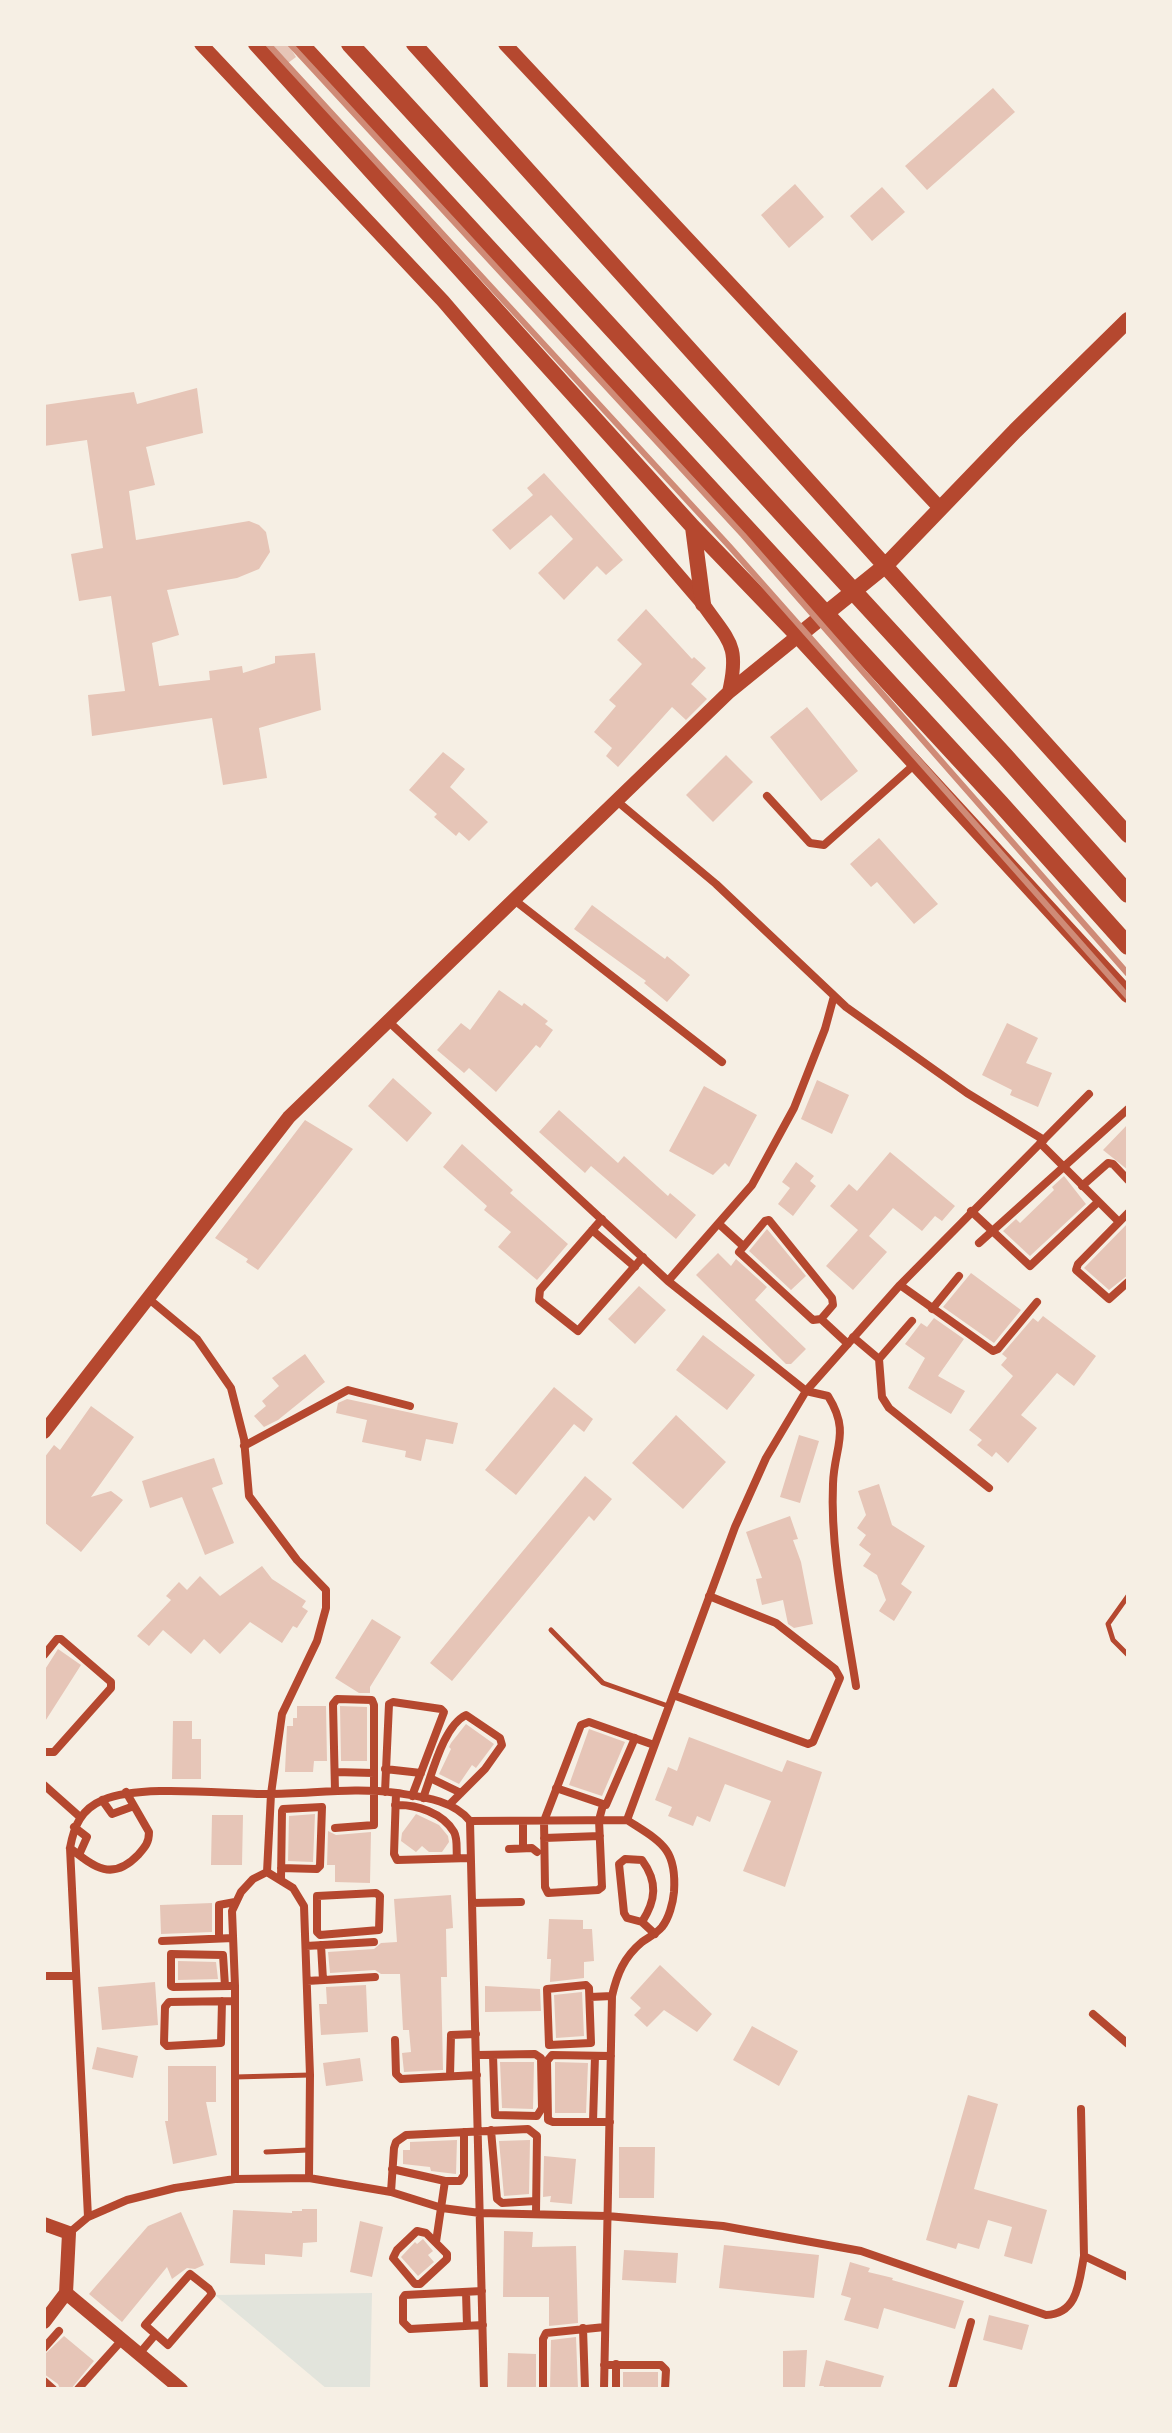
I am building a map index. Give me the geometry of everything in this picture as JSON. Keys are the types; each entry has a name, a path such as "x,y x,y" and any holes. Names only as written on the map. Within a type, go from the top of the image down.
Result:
{"highway":[{"path":"300,44 990,792 1128,946"},
{"path":"350,44 1128,894"}],"main road":[{"path":"256,44 693,527 798,636 1128,995"},
{"path":"414,44 1128,835"},
{"path":"798,636 886,565 1128,320"},
{"path":"693,527 703,604"}],"street":[{"path":"201,44 443,301 703,604 734,649 734,670 729,692"},
{"path":"505,44 940,508"},
{"path":"44,1432 289,1117 729,692 798,636"},
{"path":"767,796 810,843 824,845 916,764"},
{"path":"618,802 716,884 834,996 967,1093 1042,1142 1119,1222"},
{"path":"513,899 722,1062"},
{"path":"668,1281 752,1185 794,1108 825,1029 834,996"},
{"path":"389,1022 668,1281 806,1391 828,1396 840,1414 841,1434 833,1498 838,1569 856,1686"},
{"path":"627,1820 709,1596 766,1458 806,1391 900,1285 1089,1094"},
{"path":"979,1243 1128,1109"},
{"path":"1082,1186 1108,1163 1113,1164 1128,1180"},
{"path":"971,1211 1030,1266 1098,1202"},
{"path":"1128,1213 1078,1264 1076,1270 1109,1299 1128,1282"},
{"path":"602,1219 540,1290 539,1300 578,1331 643,1257"},
{"path":"821,1319 833,1305 832,1298 771,1221 767,1220 742,1245 740,1254 813,1320 821,1319 879,1359"},
{"path":"719,1224 742,1245"},
{"path":"592,1230 635,1267"},
{"path":"932,1309 959,1276"},
{"path":"900,1285 993,1351 1037,1302"},
{"path":"149,1299 197,1339 231,1388 244,1446 249,1496 297,1560 326,1590 326,1608 317,1641 282,1714 271,1794 267,1872"},
{"path":"912,1321 879,1359 882,1397 889,1408 989,1488"},
{"path":"244,1446 348,1390 410,1406"},
{"path":"673,1695 808,1744 813,1742 840,1678 835,1669 776,1623 709,1596"},
{"path":"44,1655 57,1639 61,1639 111,1682 111,1688 54,1752 44,1752"},
{"path":"335,1791 333,1704 337,1699 367,1699 374,1705 374,1825 335,1828"},
{"path":"385,1792 388,1708 393,1702 444,1711 412,1796"},
{"path":"423,1798 444,1741 462,1716 471,1717 503,1742 485,1769 449,1805"},
{"path":"603,1805 599,1820 601,1889 551,1894 545,1887 544,1821 583,1723 654,1745"},
{"path":"556,1788 603,1805 609,1802 635,1738"},
{"path":"385,1769 421,1773"},
{"path":"335,1772 374,1773"},
{"path":"355,1772 355,1791"},
{"path":"430,1778 461,1793"},
{"path":"44,1785 80,1817"},
{"path":"437,1802 446,1786"},
{"path":"70,1848 94,1867 117,1870 128,1866 147,1846 149,1832 126,1792"},
{"path":"88,2217 70,1848 74,1827 80,1817 102,1800 126,1792 385,1792 449,1805 470,1821 484,2389"},
{"path":"281,1868 317,1869 320,1866 323,1792"},
{"path":"396,1793 394,1854 397,1860 470,1858"},
{"path":"102,1800 112,1814 134,1806"},
{"path":"395,1805 423,1809 446,1824 455,1836 457,1858"},
{"path":"281,1879 283,1809 322,1807"},
{"path":"470,1821 627,1820 658,1840 670,1853 675,1872 673,1899 664,1924 624,1961 617,1973 612,1996 604,2389"},
{"path":"523,1821 523,1848"},
{"path":"74,1827 87,1835 79,1855"},
{"path":"544,1838 600,1836"},
{"path":"509,1849 532,1848 537,1852"},
{"path":"642,1922 652,1906 653,1882 642,1860 625,1859 619,1864 624,1913 627,1918 642,1922 655,1934"},
{"path":"267,1872 293,1888 304,1906 310,2075 309,2178"},
{"path":"235,2179 232,1911 235,1902 253,1879 267,1872"},
{"path":"378,1893 381,1927 377,1931 320,1935 316,1905 319,1896 378,1893"},
{"path":"219,1938 219,1905 235,1902"},
{"path":"472,1903 521,1902"},
{"path":"304,1906 316,1905"},
{"path":"306,1929 317,1929"},
{"path":"162,1941 233,1938"},
{"path":"306,1946 374,1942"},
{"path":"321,1945 323,1980"},
{"path":"225,1986 223,1955 171,1954 171,1986 225,1986 235,1986"},
{"path":"44,1976 76,1976"},
{"path":"307,1981 375,1977"},
{"path":"587,1985 591,2031 589,2045 552,2047 548,2044 548,1987 587,1985"},
{"path":"590,1997 612,1996"},
{"path":"222,2001 221,2043 167,2046 163,2041 165,2007 169,2002 222,2001 235,2001"},
{"path":"1093,2014 1128,2044"},
{"path":"591,2031 612,2030"},
{"path":"222,2032 235,2031"},
{"path":"450,2076 450,2037 476,2034"},
{"path":"395,2040 397,2077 401,2079 450,2076 494,2084"},
{"path":"477,2055 535,2054 541,2058 540,2113 537,2116 495,2115 493,2055"},
{"path":"610,2122 548,2120 547,2061 552,2055 611,2056"},
{"path":"593,2122 595,2056"},
{"path":"44,2322 66,2293 69,2233 88,2217 127,2200 175,2188 235,2179 309,2178 391,2192 442,2208 480,2213 607,2216 723,2226 861,2251 1034,2312 1056,2314 1065,2312 1070,2306 1084,2256 1081,2109"},
{"path":"391,2192 396,2142 406,2135 528,2129 537,2136 536,2213"},
{"path":"491,2130 494,2179 499,2202 536,2201"},
{"path":"392,2169 445,2181 460,2181 464,2175 464,2132"},
{"path":"480,2180 494,2179"},
{"path":"436,2242 445,2181"},
{"path":"44,2224 69,2233"},
{"path":"417,2231 426,2233 436,2242 447,2254 444,2264 420,2284 412,2282 393,2258 394,2254 417,2231"},
{"path":"1084,2256 1128,2277"},
{"path":"192,2274 209,2289 211,2296 169,2345 155,2335 146,2328 146,2324 192,2274"},
{"path":"482,2291 405,2295 403,2322 410,2329 483,2325"},
{"path":"466,2292 467,2326"},
{"path":"66,2293 181,2389"},
{"path":"952,2389 971,2322"},
{"path":"543,2389 544,2336 550,2331 605,2327"},
{"path":"583,2328 585,2389"},
{"path":"44,2348 59,2331"},
{"path":"139,2354 155,2335"},
{"path":"78,2389 122,2340"},
{"path":"616,2364 616,2389"},
{"path":"604,2365 664,2366 665,2389"},
{"path":"44,2381 53,2389"}],"lane":[{"path":"1128,1596 1110,1617 1108,1624 1113,1640 1128,1655"},
{"path":"551,1630 603,1683 668,1706"},
{"path":"235,2077 310,2075"},
{"path":"266,2152 311,2150"}],"shaded area":[{"path":"372,2293 370,2389 327,2389 215,2295"}],"building":[{"path":"271,44 288,44 296,57 288,63"},
{"path":"993,88 1015,112 927,190 905,166"},
{"path":"795,184 824,217 789,248 761,215"},
{"path":"882,187 905,212 872,241 850,216"},
{"path":"197,388 203,433 146,447 155,485 129,491 136,540 249,521 266,532 270,552 259,569 237,578 167,590 179,635 152,643 159,686 210,680 209,671 242,666 243,673 275,663 275,656 315,653 321,710 259,728 267,778 223,785 212,718 92,736 88,695 125,691 111,596 79,601 71,554 103,548 87,440 44,446 44,405 134,392 137,404"},
{"path":"544,473 623,560 606,575 597,566 564,600 538,573 573,539 551,515 510,550 492,530 533,495 527,488"},
{"path":"646,609 692,659 694,657 706,668 691,684 707,699 686,720 672,707 618,767 606,756 612,748 594,732 616,706 609,700 642,664 617,640"},
{"path":"807,707 858,771 821,801 770,737"},
{"path":"443,752 465,769 450,787 488,822 469,841 459,832 456,836 434,817 437,814 409,790"},
{"path":"726,755 753,782 713,822 686,795"},
{"path":"879,838 938,904 914,924 877,882 871,887 850,864"},
{"path":"592,905 690,975 667,1002 644,983 646,981 574,929"},
{"path":"499,990 522,1006 524,1003 548,1021 545,1024 553,1030 540,1048 536,1045 496,1092 469,1068 464,1073 437,1050 461,1023 470,1030"},
{"path":"1007,1023 1038,1038 1026,1063 1052,1073 1038,1107 1010,1095 1012,1090 982,1075"},
{"path":"393,1078 432,1113 407,1142 368,1106"},
{"path":"817,1080 849,1095 832,1134 801,1119"},
{"path":"704,1086 757,1115 729,1167 725,1163 713,1175 669,1151"},
{"path":"559,1110 618,1163 624,1156 668,1196 670,1193 696,1215 676,1239 591,1166 585,1173 539,1132"},
{"path":"305,1120 353,1149 258,1270 246,1262 248,1259 215,1238"},
{"path":"1128,1124 1128,1170 1103,1150"},
{"path":"462,1144 513,1190 510,1193 568,1244 537,1280 498,1247 511,1232 484,1210 487,1206 443,1167"},
{"path":"890,1152 955,1206 942,1221 935,1216 922,1231 893,1208 869,1236 887,1252 853,1290 826,1266 858,1230 830,1206 849,1184 857,1191"},
{"path":"796,1162 814,1176 810,1181 816,1186 793,1216 778,1204 790,1188 782,1182"},
{"path":"1064,1176 1086,1204 1030,1256 1003,1231 1016,1219 1020,1223"},
{"path":"1128,1223 1128,1275 1109,1290 1084,1268"},
{"path":"767,1229 806,1276 791,1290 749,1251"},
{"path":"718,1253 731,1266 736,1259 767,1287 755,1300 806,1349 791,1364 786,1364 696,1275"},
{"path":"971,1273 1021,1310 994,1343 943,1307"},
{"path":"639,1286 666,1310 635,1344 608,1319"},
{"path":"1043,1316 1096,1356 1074,1386 1057,1373 1021,1415 1037,1428 1008,1463 996,1452 992,1457 977,1445 982,1440 969,1430 1013,1376 1001,1365 1007,1358 1002,1354 1033,1318 1038,1322"},
{"path":"934,1318 964,1339 938,1376 965,1391 951,1414 908,1388 925,1358 905,1344 921,1323 927,1327"},
{"path":"703,1335 755,1375 727,1410 676,1370"},
{"path":"305,1354 325,1382 278,1420 264,1427 254,1416 266,1406 262,1401 279,1386 272,1378"},
{"path":"554,1387 593,1419 584,1432 574,1424 516,1495 485,1470"},
{"path":"347,1399 458,1423 453,1444 426,1439 421,1461 405,1457 406,1451 362,1442 367,1420 336,1413 338,1403"},
{"path":"91,1406 134,1437 91,1497 111,1491 123,1500 81,1552 44,1522 44,1458 54,1445 60,1450"},
{"path":"676,1415 726,1462 683,1509 632,1463"},
{"path":"799,1435 819,1441 800,1503 780,1497"},
{"path":"214,1458 223,1484 212,1488 234,1543 205,1555 182,1497 150,1508 142,1481"},
{"path":"585,1476 612,1499 594,1521 589,1516 452,1681 430,1663"},
{"path":"879,1484 892,1525 925,1546 901,1584 912,1592 894,1621 879,1611 886,1600 877,1575 863,1566 871,1554 859,1545 866,1535 857,1528 866,1515 858,1491"},
{"path":"790,1516 798,1539 793,1540 801,1562 813,1624 794,1628 788,1624 783,1600 762,1605 756,1579 762,1578 746,1532"},
{"path":"262,1566 272,1579 306,1601 302,1607 308,1611 282,1643 250,1622 220,1654 204,1639 191,1654 163,1630 149,1646 137,1636 171,1600 166,1596 179,1582 187,1590 200,1576 220,1596"},
{"path":"372,1619 401,1637 370,1687 370,1693 359,1693 335,1678"},
{"path":"58,1649 81,1665 44,1723 44,1671"},
{"path":"297,1706 326,1706 327,1761 314,1761 313,1772 285,1772 287,1726 293,1726 293,1718 297,1718"},
{"path":"340,1706 367,1707 367,1761 341,1761"},
{"path":"173,1721 192,1721 192,1739 201,1739 201,1779 172,1779"},
{"path":"466,1724 494,1744 476,1768 472,1765 459,1784 439,1774 451,1743"},
{"path":"589,1729 625,1742 602,1796 569,1785"},
{"path":"689,1737 782,1772 787,1760 822,1772 785,1887 743,1871 771,1801 725,1784 710,1822 697,1816 693,1826 668,1816 672,1807 655,1800 668,1767 677,1771"},
{"path":"315,1814 313,1862 288,1861 289,1816"},
{"path":"416,1814 439,1825 448,1836 449,1842 442,1852 429,1852 422,1846 416,1852 401,1841 402,1833"},
{"path":"212,1815 243,1815 242,1865 211,1865"},
{"path":"328,1831 336,1835 371,1832 370,1883 335,1882 335,1865 327,1865"},
{"path":"451,1895 453,1928 446,1929 447,1977 441,1977 443,2070 404,2072 402,2053 411,2052 409,2030 403,2030 400,1974 381,1974 375,1970 330,1973 328,1952 374,1949 381,1943 397,1942 394,1899"},
{"path":"212,1903 212,1932 161,1934 160,1905"},
{"path":"549,1919 583,1920 583,1929 592,1929 594,1961 584,1962 584,1978 550,1982 551,1959 547,1959"},
{"path":"178,1961 216,1962 218,1979 178,1980"},
{"path":"660,1965 712,2014 697,2032 664,2010 647,2027 634,2015 641,2008 630,1998"},
{"path":"155,1982 158,2025 102,2030 98,1987"},
{"path":"366,1985 368,2032 321,2035 319,2004 327,2004 326,1987"},
{"path":"485,1986 540,1989 541,2011 485,2012"},
{"path":"582,1992 584,2036 556,2038 554,1995"},
{"path":"752,2026 798,2051 779,2086 733,2060"},
{"path":"97,2047 138,2056 133,2078 92,2069"},
{"path":"360,2058 363,2081 326,2086 323,2063"},
{"path":"500,2062 534,2062 533,2109 502,2108"},
{"path":"555,2062 588,2063 586,2113 555,2113"},
{"path":"168,2066 216,2066 216,2102 206,2102 217,2155 173,2164 165,2121 168,2121"},
{"path":"968,2095 998,2104 974,2189 1047,2210 1032,2264 1004,2256 1012,2227 988,2220 979,2249 958,2243 956,2249 926,2240"},
{"path":"457,2140 456,2174 403,2164 403,2150 410,2150 410,2142"},
{"path":"530,2140 529,2194 504,2196 499,2141"},
{"path":"619,2147 655,2147 654,2198 619,2198"},
{"path":"544,2156 576,2159 572,2204 550,2202 551,2196 543,2197"},
{"path":"317,2209 317,2242 303,2243 302,2257 265,2254 265,2265 230,2263 233,2210 292,2213"},
{"path":"181,2212 204,2265 187,2268 172,2279 167,2267 122,2322 89,2294 148,2226"},
{"path":"360,2221 383,2227 372,2277 350,2272"},
{"path":"504,2231 533,2232 532,2247 576,2246 578,2323 549,2326 549,2297 503,2297"},
{"path":"423,2239 433,2251 428,2255 434,2262 418,2276 401,2257 415,2242 417,2244"},
{"path":"724,2245 819,2255 814,2298 719,2288"},
{"path":"624,2250 678,2253 676,2283 622,2280"},
{"path":"850,2262 870,2268 868,2272 964,2301 955,2329 884,2308 878,2329 844,2320 851,2298 841,2295"},
{"path":"989,2315 1029,2325 1022,2350 983,2340"},
{"path":"64,2336 94,2361 71,2389 60,2389 44,2374 44,2355"},
{"path":"576,2337 578,2389 550,2389 551,2340"},
{"path":"807,2350 805,2387 783,2387 783,2351"},
{"path":"508,2353 536,2354 536,2389 507,2389"},
{"path":"826,2360 884,2376 880,2389 823,2389 824,2386 819,2386"},
{"path":"623,2372 658,2372 658,2389 623,2389"}],"railway":[{"path":"268,44 730,547 1128,997"},
{"path":"290,44 743,535 1128,974"}]}
